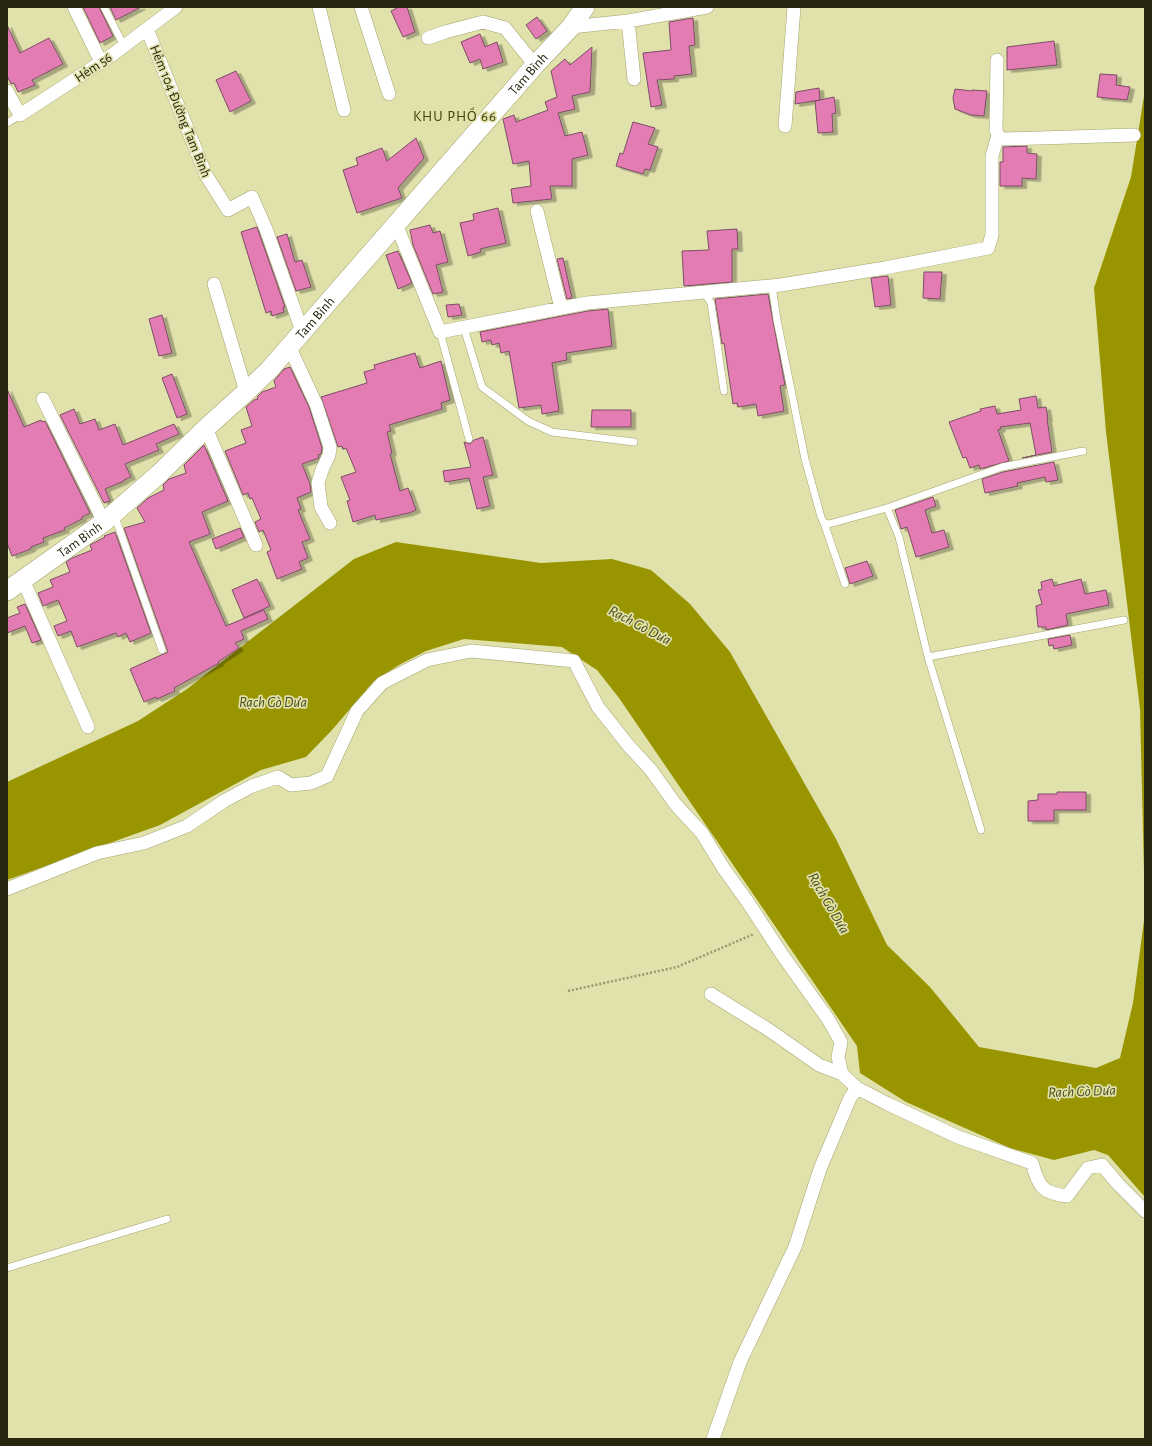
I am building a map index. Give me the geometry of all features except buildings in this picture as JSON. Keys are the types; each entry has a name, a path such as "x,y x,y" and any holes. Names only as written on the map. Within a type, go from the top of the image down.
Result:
{"main road":[{"name":"Tam Bình","path":"7,591 109,518 159,474 269,370 535,66 571,27 585,7"}],"street":[{"path":"74,7 102,62"},
{"name":"Hẻm 56","path":"20,115 102,62 148,29 159,12 176,7"},
{"path":"319,7 344,110"},
{"path":"361,7 389,94"},
{"path":"571,27 628,21 707,7"},
{"path":"786,126 794,7"},
{"path":"628,21 634,79"},
{"path":"428,38 483,22 505,28 535,66"},
{"name":"Hẻm 104 Đường Tam Bình","path":"148,29 206,175 228,210 252,197 266,229 302,332"},
{"path":"396,224 440,332 587,303 772,286 885,268 988,248 992,235 992,156 998,135 996,130 997,60"},
{"path":"7,91 20,115"},
{"path":"998,135 1005,139 1134,135"},
{"path":"537,211 561,308"},
{"path":"214,284 246,392"},
{"path":"290,346 316,404 330,447 330,455 322,470 318,483 320,507 330,523"},
{"path":"43,399 109,518"},
{"path":"206,428 256,546"},
{"path":"23,580 88,727"},
{"path":"7,889 97,853 144,843 187,826 224,801 252,786 278,777 290,785 311,783 327,776 357,711 382,683 427,660 471,651 574,660 598,707 628,745 651,770 676,805 702,833 724,869 802,984 828,1019 841,1042 838,1057 842,1074"},
{"path":"711,994 769,1030 819,1065 842,1074 857,1088 958,1137 1032,1163 1037,1180 1044,1190 1067,1196 1088,1168 1102,1165 1118,1184 1145,1211"},
{"path":"713,1439 740,1362 795,1247 820,1169 850,1098 857,1088"}],"lane":[{"path":"104,7 124,46"},
{"name":"Hẻm 56","path":"7,123 20,115"},
{"path":"772,286 777,320 805,459 821,517 845,584"},
{"path":"704,292 711,303 724,391"},
{"path":"464,328 482,387 528,421 552,432 634,442"},
{"path":"440,332 469,439"},
{"path":"824,523 829,524 887,508 1002,467 1083,451"},
{"path":"887,508 899,537 928,657 981,830"},
{"path":"109,518 162,650"},
{"path":"928,657 1124,620"},
{"path":"7,1268 167,1219"}],"path":[{"path":"568,991 677,967 765,929"}],"water":[{"path":"1145,90 1145,913 1140,709 1106,432 1094,288 1131,177"},
{"name":"Rạch Gò Dưa","path":"396,542 541,563 612,559 651,570 690,604 730,652 836,839 887,945 930,987 979,1047 1096,1068 1120,1058 1133,1003 1145,913 1145,1197 1108,1155 1094,1150 1054,1160 1010,1148 906,1102 860,1073 857,1046 619,698 597,670 562,647 464,639 426,651 399,665 374,681 332,730 306,757 261,770 160,825 7,880 7,782 138,721 187,689 354,559"}],"district":[{"name":"KHU PHỐ 66","path":"455,116"}]}
